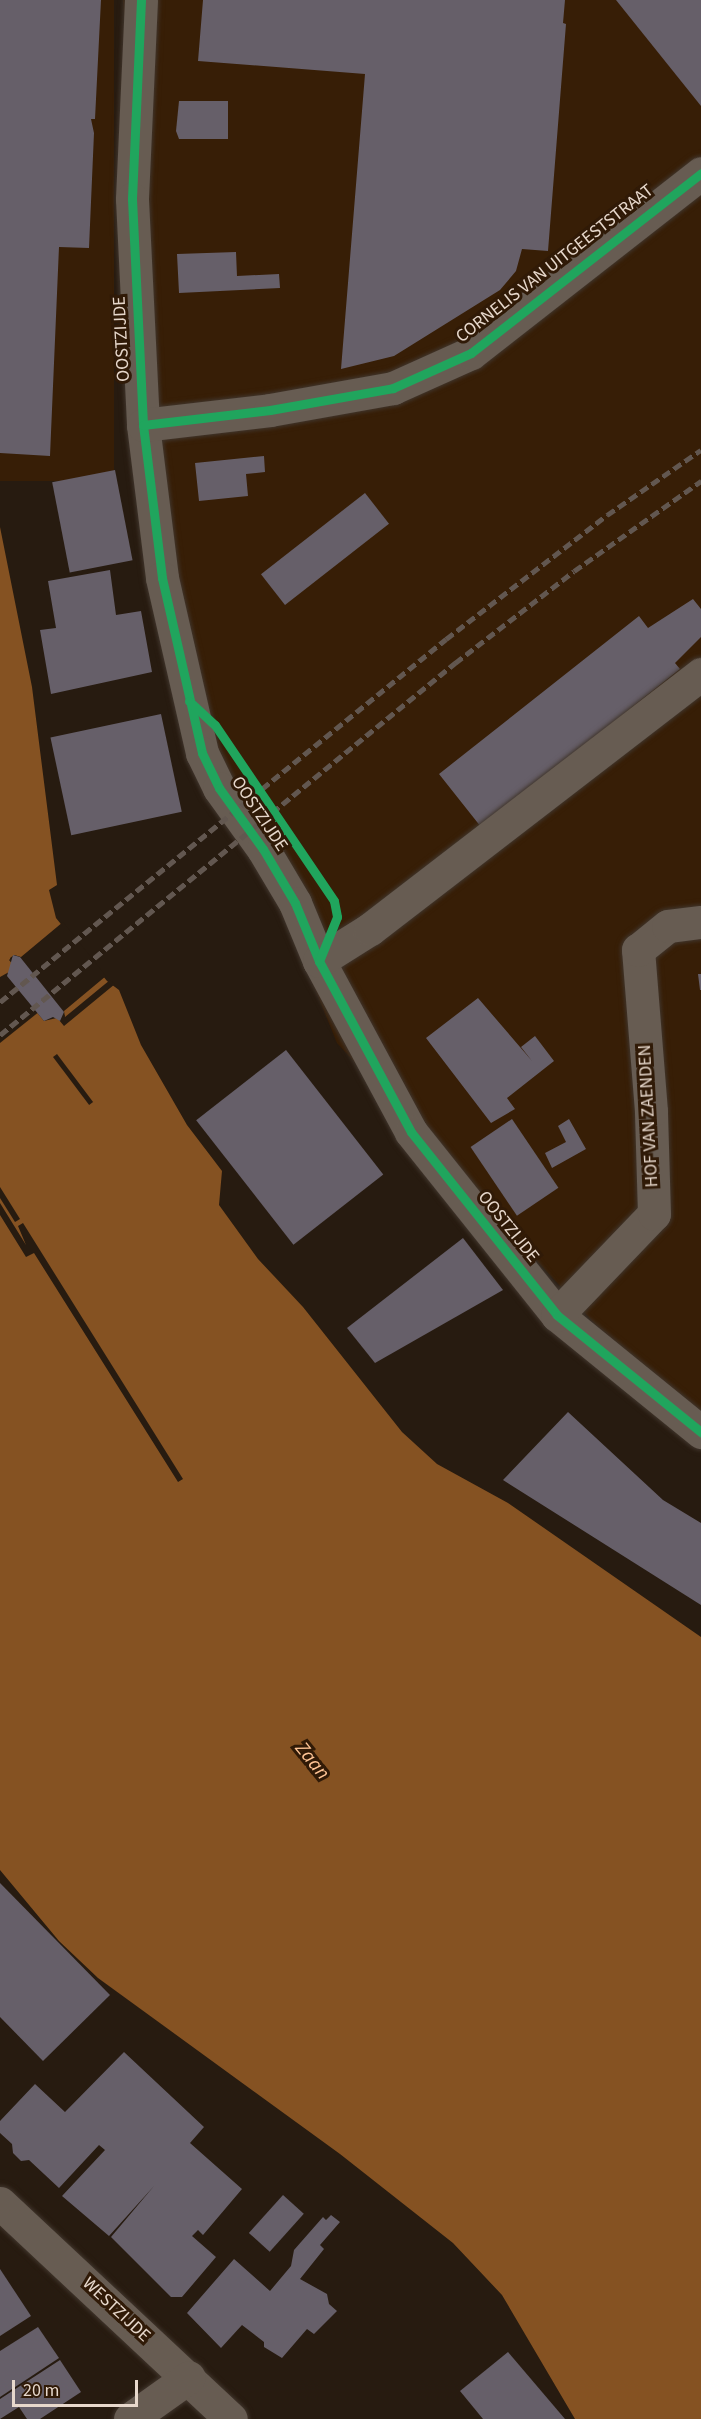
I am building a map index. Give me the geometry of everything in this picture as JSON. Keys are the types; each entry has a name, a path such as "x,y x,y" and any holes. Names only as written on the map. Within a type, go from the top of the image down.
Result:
{"street":[{"name":"OOSTZIJDE","path":"141,0 132,199 143,425 162,578 202,753 219,788 284,884 319,961 411,1132 557,1315 701,1432"},
{"name":"CORNELIS VAN UITGEESTSTRAAT","path":"143,425 270,410 393,388 471,353 701,173"},
{"path":"319,961 370,930 701,674"},
{"name":"HOF VAN ZAENDEN","path":"557,1315 654,1214 651,1111 639,950 668,926 701,922"},
{"name":"WESTZIJDE","path":"0,2203 189,2377 231,2419"},
{"path":"130,2419 189,2377"}],"shaded area":[{"path":"0,0 114,0 114,481 0,481"},
{"path":"123,0 701,0 701,1413 594,1323 337,1043 165,621"}],"water":[{"name":"Zaan","path":"0,527 32,687 57,885 49,890 56,918 107,981 119,990 141,1045 187,1125 222,1171 219,1205 258,1259 303,1307 402,1432 437,1464 508,1503 701,1637 701,2419 575,2419 502,2295 453,2243 340,2154 98,1978 59,1941 0,1870","holes":["14,955 20,957 65,1016 44,1021 7,976 12,966 10,958"]}],"pier":[{"path":"63,922 106,976 64,1011 65,1017 110,980 115,984 64,1026 9,960 14,955 21,957"},
{"path":"9,972 40,1011 0,1043 0,977"},
{"path":"57,1054 93,1102 89,1105 53,1057"},
{"path":"0,1187 20,1219 15,1222 0,1198"},
{"path":"0,1203 26,1245 18,1226 23,1223 183,1479 178,1482 34,1253 26,1257 0,1215"}],"building":[{"path":"0,0 101,0 95,119 91,119 94,133 89,248 59,247 50,456 0,453"},
{"path":"203,0 565,0 563,23 566,24 548,251 522,249 516,271 500,290 394,356 341,369 365,74 198,61"},
{"path":"616,0 701,0 701,106"},
{"path":"179,101 228,101 228,139 179,139 176,131"},
{"path":"236,252 237,276 279,274 280,288 179,293 177,254"},
{"path":"264,456 265,472 246,474 248,496 199,501 195,463"},
{"path":"115,470 133,560 70,573 52,482"},
{"path":"365,493 389,524 285,605 261,574"},
{"path":"110,570 116,615 141,611 152,672 51,694 40,630 56,628 48,581"},
{"path":"693,599 701,609 701,637 675,663 680,669 481,827 439,774 639,616 648,628"},
{"path":"161,714 182,812 71,835 50,737"},
{"path":"13,955 20,957 64,1012 60,1021 53,1017 44,1021 7,976"},
{"path":"698,974 701,974 701,990 700,990"},
{"path":"478,998 532,1061 521,1047 535,1036 554,1061 507,1098 515,1109 491,1123 426,1038"},
{"path":"286,1050 383,1175 293,1245 196,1120"},
{"path":"512,1119 558,1188 517,1216 471,1147"},
{"path":"569,1119 586,1149 552,1168 545,1153 566,1142 558,1126"},
{"path":"463,1238 503,1290 375,1363 347,1328"},
{"path":"568,1412 663,1500 701,1523 701,1605 503,1480"},
{"path":"0,1883 110,1995 43,2061 0,2017"},
{"path":"124,2052 204,2127 190,2143 242,2189 203,2235 198,2230 192,2236 216,2257 182,2297 171,2297 111,2237 154,2186 109,2236 62,2196 105,2150 99,2145 59,2188 29,2160 21,2161 13,2153 12,2144 0,2133 0,2121 35,2084 65,2112"},
{"path":"283,2195 304,2214 270,2252 249,2233"},
{"path":"331,2215 340,2222 320,2245 324,2249 300,2279 327,2294 329,2304 337,2311 314,2334 307,2329 282,2358 264,2347 264,2342 242,2325 221,2348 187,2313 234,2259 270,2291 291,2266 294,2250 323,2217 326,2220"},
{"path":"0,2269 31,2316 0,2336"},
{"path":"38,2327 59,2358 0,2397 0,2351"},
{"path":"508,2352 565,2419 483,2419 460,2391"},
{"path":"60,2360 81,2392 40,2419 27,2419 19,2407 0,2419 0,2399"}],"railway":[{"path":"0,1002 446,639 607,515 701,450"},
{"path":"0,1035 455,663 574,571 701,481"}],"cycle path":[{"path":"141,0 132,199 143,425 162,578 202,753 219,788 263,849 295,903 319,961 411,1132 557,1315 701,1432"},
{"path":"143,425 270,410 393,388 471,353 701,173"},
{"path":"189,701 215,725 334,901 337,917 319,961"}]}
